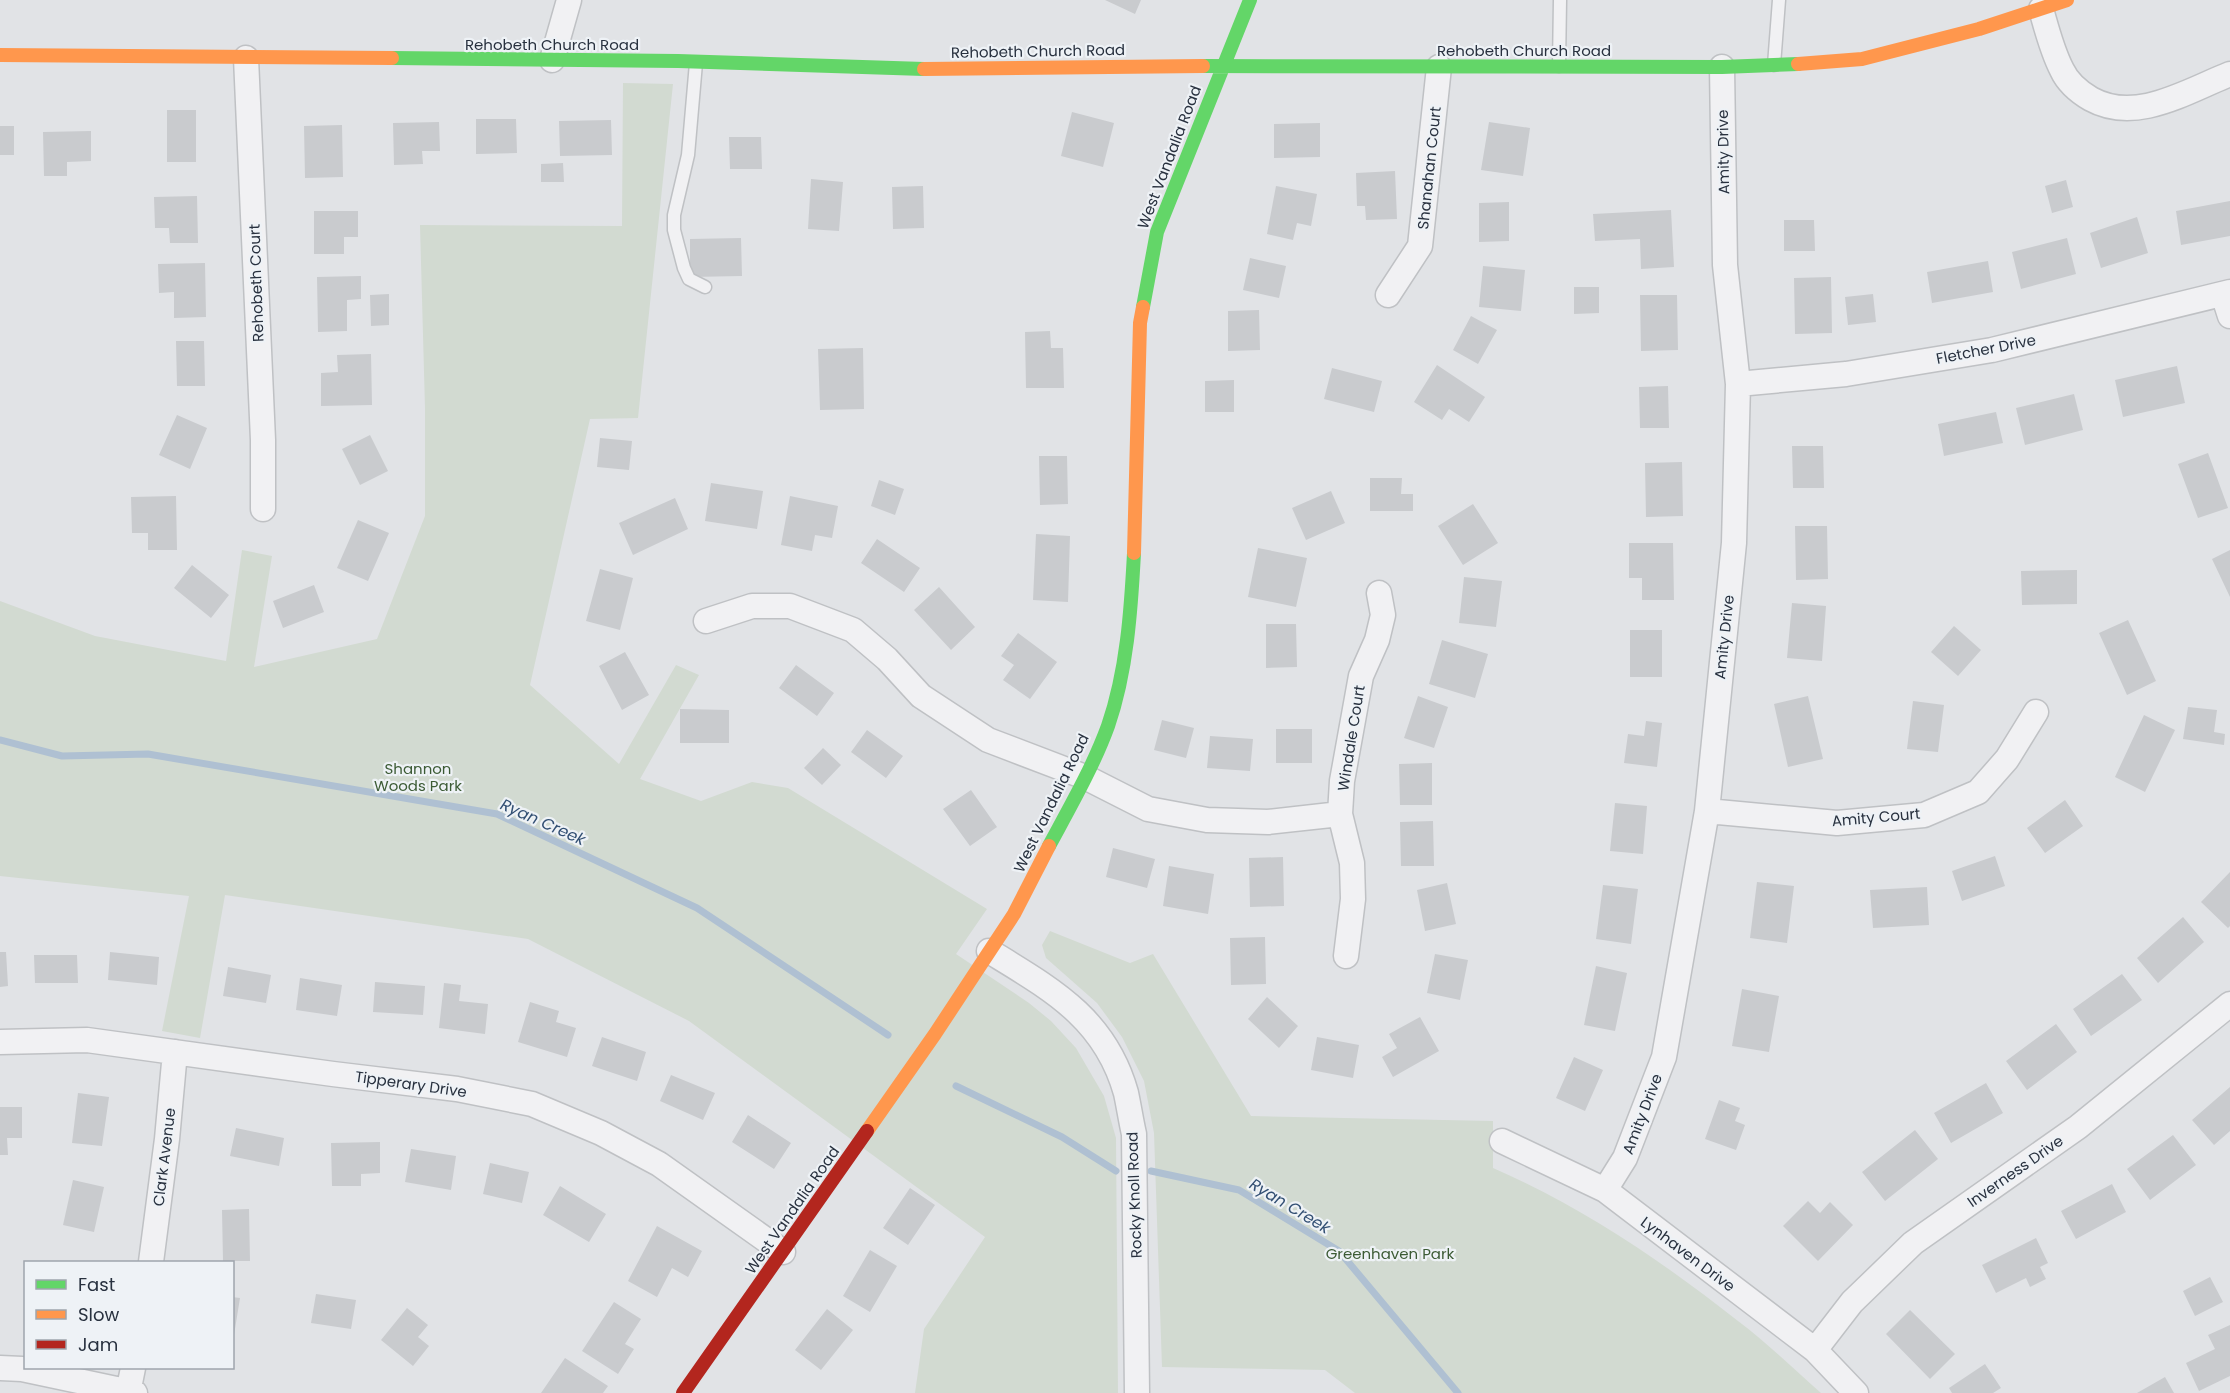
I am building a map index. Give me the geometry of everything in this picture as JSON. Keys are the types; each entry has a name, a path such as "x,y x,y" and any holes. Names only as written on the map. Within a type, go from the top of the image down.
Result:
{"street":[{"path":"552,60 569,0"},
{"name":"West Vandalia Road","path":"683,1393 935,1034 1014,914 1085,777 1108,725 1125,656 1134,556 1140,323 1156,232 1250,0"},
{"name":"Rehobeth Church Road","path":"0,55 696,62 937,69 1222,66 1722,68 1862,58 1978,29 2067,0"},
{"path":"2041,9 2062,72 2080,93 2107,106 2123,109 2157,103 2230,74"},
{"name":"Rehobeth Court","path":"246,58 263,440 263,509"},
{"name":"Shanahan Court","path":"1388,295 1420,246 1439,67"},
{"name":"Amity Drive","path":"1605,1190 1625,1158 1664,1057 1707,811 1734,543 1738,384 1725,265 1722,68"},
{"name":"Fletcher Drive","path":"1738,384 1846,374 1992,350 2228,301"},
{"name":"Windale Court","path":"1346,956 1353,899 1352,863 1341,814 1342,781 1361,676 1377,640 1383,615 1379,593"},
{"path":"706,621 752,606 790,606 852,630 887,659 921,696 988,740 1085,777 1148,809 1207,820 1268,822 1341,814"},
{"name":"Amity Court","path":"1707,811 1837,823 1924,815 1978,792 2007,759 2036,712"},
{"name":"Rocky Knoll Road","path":"989,951 1048,987 1080,1013 1107,1047 1125,1092 1134,1134 1137,1393"},
{"name":"Inverness Drive","path":"1815,1350 1852,1302 1913,1243 2078,1128 2230,1004"},
{"name":"Tipperary Drive","path":"0,1042 87,1040 457,1089 531,1104 601,1132 659,1164 783,1252"},
{"name":"Clark Avenue","path":"151,1261 167,1139 175,1052"},
{"name":"Lynhaven Drive","path":"1502,1141 1605,1190 1815,1350 1856,1393"},
{"path":"0,1368 22,1369 130,1392 133,1369"}],"lane":[{"path":"1558,67 1560,0"},
{"path":"1774,66 1779,0"},
{"path":"696,62 688,155 674,215 674,230 689,279 705,287"}],"green space":[{"name":"Shannon Woods Park","path":"623,83 673,84 638,418 590,419 530,685 619,764 676,665 699,675 640,779 701,801 752,782 788,788 987,909 956,954 1029,1003 1051,1021 1076,1048 1104,1096 1116,1138 1118,1393 915,1393 924,1329 985,1237 689,1021 528,939 225,895 200,1038 162,1031 189,896 0,876 0,601 95,636 226,661 242,550 272,556 254,667 377,639 425,516 425,408 420,225 622,226"},
{"name":"Greenhaven Park","path":"1050,931 1130,963 1153,954 1251,1116 1493,1121 1493,1168 1590,1218 1651,1257 1749,1329 1821,1393 1355,1393 1325,1370 1162,1367 1154,1133 1144,1081 1122,1037 1097,1003 1046,958 1042,945"}],"building":[{"path":"1105,0 1141,0 1135,14"},
{"path":"167,110 196,110 196,162 167,162"},
{"path":"1072,112 1114,123 1103,167 1061,156"},
{"path":"476,119 516,119 517,153 476,154"},
{"path":"611,120 612,155 560,156 559,121"},
{"path":"439,122 440,151 422,151 423,164 394,165 393,123"},
{"path":"1489,122 1530,128 1523,176 1481,170"},
{"path":"1320,123 1320,157 1274,158 1274,124"},
{"path":"342,125 343,177 305,178 304,126"},
{"path":"0,126 14,126 14,155 0,155"},
{"path":"91,131 91,161 67,162 67,176 44,176 43,132"},
{"path":"729,137 761,137 762,169 730,169"},
{"path":"563,163 564,182 541,182 541,164"},
{"path":"1395,171 1397,219 1366,220 1365,206 1357,206 1356,173"},
{"path":"811,179 843,182 839,231 808,229"},
{"path":"2066,180 2073,207 2052,213 2045,186"},
{"path":"923,186 924,228 893,229 892,187"},
{"path":"1276,186 1317,194 1311,226 1297,223 1293,240 1267,234"},
{"path":"197,196 198,243 170,243 169,228 155,228 154,197"},
{"path":"2230,201 2230,236 2181,245 2176,211"},
{"path":"1509,202 1509,241 1479,242 1479,203"},
{"path":"1671,210 1674,267 1641,269 1640,239 1595,241 1593,214"},
{"path":"314,211 358,211 358,237 344,237 344,254 314,254"},
{"path":"2137,217 2148,253 2101,268 2090,233"},
{"path":"1784,220 1814,220 1815,251 1784,251"},
{"path":"741,238 742,276 690,277 690,239"},
{"path":"2067,238 2076,274 2021,289 2012,252"},
{"path":"1250,258 1286,266 1279,298 1243,290"},
{"path":"1988,261 1993,292 1932,303 1927,272"},
{"path":"205,263 206,317 174,318 174,292 159,293 158,264"},
{"path":"1483,266 1525,270 1521,311 1479,307"},
{"path":"361,276 361,299 347,300 347,331 318,332 317,277"},
{"path":"1831,277 1832,333 1795,334 1794,278"},
{"path":"1574,287 1599,287 1599,313 1574,314"},
{"path":"389,294 389,325 371,326 370,295"},
{"path":"1873,294 1876,322 1848,325 1845,297"},
{"path":"1640,295 1677,295 1678,350 1641,351"},
{"path":"1259,310 1260,350 1228,351 1228,311"},
{"path":"1471,316 1497,330 1478,364 1453,350"},
{"path":"1050,331 1051,348 1063,348 1064,388 1026,388 1025,332"},
{"path":"176,341 204,341 205,386 177,386"},
{"path":"863,348 864,409 820,410 818,349"},
{"path":"371,354 372,405 321,406 321,373 338,372 337,355"},
{"path":"1437,365 1485,397 1469,422 1449,409 1442,420 1414,402"},
{"path":"2177,366 2185,403 2123,417 2115,380"},
{"path":"1332,368 1382,381 1374,412 1324,399"},
{"path":"1234,380 1234,412 1205,412 1205,381"},
{"path":"1668,386 1669,428 1640,428 1639,387"},
{"path":"2074,394 2083,430 2025,445 2016,408"},
{"path":"1996,412 2003,443 1944,456 1938,424"},
{"path":"177,415 207,428 190,469 159,455"},
{"path":"370,435 388,471 360,485 342,449"},
{"path":"600,438 632,441 629,470 597,467"},
{"path":"1792,446 1823,446 1824,488 1793,488"},
{"path":"2208,453 2228,508 2198,518 2178,464"},
{"path":"1039,456 1067,456 1068,504 1040,505"},
{"path":"1682,462 1683,516 1646,517 1645,463"},
{"path":"1370,478 1402,478 1401,494 1413,494 1413,511 1370,511"},
{"path":"879,480 904,489 895,515 871,506"},
{"path":"711,483 763,491 757,529 705,521"},
{"path":"1331,491 1345,523 1306,540 1292,508"},
{"path":"176,496 177,550 148,550 148,533 132,533 131,497"},
{"path":"790,496 838,506 832,538 815,535 812,551 781,545"},
{"path":"675,498 688,529 633,555 619,523"},
{"path":"1473,504 1498,543 1463,565 1438,526"},
{"path":"358,520 389,533 368,581 337,568"},
{"path":"1795,526 1827,526 1828,579 1796,580"},
{"path":"1036,534 1070,536 1068,602 1033,600"},
{"path":"877,539 920,568 904,592 861,563"},
{"path":"1629,543 1673,543 1674,600 1642,600 1642,578 1629,578"},
{"path":"1258,548 1307,558 1296,607 1248,597"},
{"path":"2230,550 2230,597 2212,559"},
{"path":"192,565 229,595 211,618 174,588"},
{"path":"600,569 633,578 620,630 586,621"},
{"path":"2077,570 2077,604 2022,605 2021,571"},
{"path":"1464,577 1502,581 1496,627 1459,623"},
{"path":"314,585 324,612 283,628 273,601"},
{"path":"939,587 975,627 951,650 914,610"},
{"path":"1792,603 1826,606 1822,661 1787,658"},
{"path":"2128,620 2156,681 2127,695 2099,633"},
{"path":"1266,624 1296,624 1297,667 1266,668"},
{"path":"1954,626 1981,650 1958,676 1931,652"},
{"path":"1630,630 1662,630 1662,677 1630,677"},
{"path":"1018,633 1057,662 1030,699 1003,680 1014,665 1001,656"},
{"path":"1442,640 1488,654 1475,698 1429,684"},
{"path":"625,652 649,695 622,710 599,666"},
{"path":"796,665 834,693 817,716 779,688"},
{"path":"1418,696 1448,707 1434,748 1404,738"},
{"path":"1808,696 1823,759 1788,767 1774,704"},
{"path":"1913,701 1944,705 1938,752 1907,749"},
{"path":"2188,707 2217,710 2214,732 2225,734 2224,745 2183,739"},
{"path":"680,709 729,710 729,743 680,743"},
{"path":"2144,715 2175,730 2145,792 2115,777"},
{"path":"1162,720 1194,728 1186,758 1154,750"},
{"path":"1646,721 1662,723 1657,767 1624,763 1628,734 1644,736"},
{"path":"1276,729 1312,729 1312,763 1276,763"},
{"path":"867,730 903,756 886,778 851,752"},
{"path":"1210,736 1253,739 1250,771 1207,768"},
{"path":"823,748 841,765 822,785 804,768"},
{"path":"1432,763 1432,805 1400,805 1399,764"},
{"path":"971,790 997,827 970,846 943,809"},
{"path":"2065,800 2083,826 2045,853 2027,828"},
{"path":"1615,803 1647,806 1643,854 1610,851"},
{"path":"1433,821 1434,866 1401,866 1400,822"},
{"path":"1113,848 1155,859 1147,888 1106,877"},
{"path":"1995,856 2005,886 1962,901 1952,871"},
{"path":"1283,857 1284,906 1250,907 1249,858"},
{"path":"1169,866 1214,874 1208,914 1163,906"},
{"path":"2230,872 2230,926 2228,928 2201,902"},
{"path":"1757,882 1794,886 1787,943 1750,938"},
{"path":"1447,883 1456,924 1425,931 1417,890"},
{"path":"1603,885 1638,889 1631,944 1596,939"},
{"path":"1927,887 1929,925 1873,928 1870,890"},
{"path":"2183,917 2204,942 2158,983 2137,958"},
{"path":"1265,937 1266,984 1231,985 1230,938"},
{"path":"0,952 6,952 8,986 0,987"},
{"path":"110,952 159,957 157,985 108,980"},
{"path":"1435,954 1468,960 1460,1000 1427,993"},
{"path":"34,955 77,955 78,983 35,983"},
{"path":"1596,966 1627,973 1615,1031 1584,1025"},
{"path":"228,967 271,975 266,1003 223,996"},
{"path":"2122,974 2142,1000 2091,1036 2073,1009"},
{"path":"300,978 342,985 337,1016 296,1010"},
{"path":"375,982 425,986 423,1015 373,1012"},
{"path":"444,983 461,985 459,1001 488,1004 485,1034 439,1028"},
{"path":"1742,989 1779,996 1769,1052 1732,1046"},
{"path":"1267,997 1298,1026 1279,1048 1248,1019"},
{"path":"530,1002 559,1011 556,1022 576,1028 567,1057 518,1042"},
{"path":"1420,1017 1439,1051 1393,1077 1382,1057 1397,1048 1389,1034"},
{"path":"2056,1024 2077,1052 2027,1090 2006,1061"},
{"path":"602,1037 646,1052 637,1081 592,1066"},
{"path":"1317,1037 1359,1045 1353,1078 1311,1070"},
{"path":"1574,1057 1603,1070 1585,1111 1556,1098"},
{"path":"671,1075 715,1093 703,1120 660,1101"},
{"path":"1986,1083 2003,1113 1951,1143 1934,1113"},
{"path":"2230,1087 2230,1131 2214,1145 2192,1120"},
{"path":"78,1093 109,1097 102,1146 72,1143"},
{"path":"1719,1100 1740,1108 1735,1121 1745,1125 1736,1150 1705,1139"},
{"path":"0,1107 22,1107 22,1138 7,1138 8,1155 0,1155"},
{"path":"748,1115 791,1143 774,1169 732,1142"},
{"path":"236,1128 284,1138 279,1166 230,1156"},
{"path":"1915,1130 1938,1159 1885,1201 1862,1172"},
{"path":"2173,1135 2196,1165 2150,1200 2127,1169"},
{"path":"380,1142 380,1173 361,1174 361,1186 332,1186 331,1143"},
{"path":"411,1149 456,1156 451,1190 405,1182"},
{"path":"490,1163 529,1172 522,1203 483,1194"},
{"path":"73,1180 104,1187 94,1232 63,1225"},
{"path":"2112,1184 2126,1212 2076,1239 2061,1211"},
{"path":"560,1186 606,1214 589,1242 543,1215"},
{"path":"910,1188 935,1205 908,1245 883,1228"},
{"path":"1808,1201 1820,1213 1830,1202 1853,1225 1818,1261 1783,1226"},
{"path":"249,1209 250,1261 223,1261 222,1210"},
{"path":"657,1226 702,1251 688,1277 672,1268 657,1297 628,1281"},
{"path":"2036,1238 2048,1263 2040,1267 2046,1279 2030,1287 2026,1278 1996,1293 1982,1265"},
{"path":"870,1250 897,1266 870,1312 843,1296"},
{"path":"2210,1277 2223,1302 2195,1316 2183,1291"},
{"path":"316,1294 356,1300 351,1329 311,1323"},
{"path":"234,1297 240,1298 234,1335"},
{"path":"614,1302 641,1319 625,1344 634,1349 618,1374 582,1351"},
{"path":"407,1308 428,1325 418,1337 429,1346 413,1366 381,1340"},
{"path":"827,1309 853,1330 821,1370 795,1350"},
{"path":"1910,1310 1955,1354 1930,1379 1886,1334"},
{"path":"2230,1325 2230,1376 2199,1391 2186,1363 2215,1349 2208,1335"},
{"path":"565,1358 608,1386 603,1393 541,1393"},
{"path":"1985,1364 2001,1388 1993,1393 1952,1393 1949,1388"},
{"path":"2165,1377 2174,1393 2137,1393"}],"waterway":[{"name":"Ryan Creek","path":"0,740 62,756 148,754 497,814 697,908 888,1035"},
{"name":"Ryan Creek","path":"956,1086 1062,1137 1116,1171"},
{"name":"Ryan Creek","path":"1151,1171 1239,1190 1339,1251 1458,1393"}],"traffic: fast":[{"path":"1143,307 1157,232 1250,0"},
{"path":"392,58 678,61 924,69"},
{"path":"1203,66 1722,67 1798,64"},
{"path":"1049,846 1081,787 1108,726 1124,662 1134,553"}],"traffic: slow":[{"path":"1798,64 1862,59 1979,29 2067,0"},
{"path":"0,55 392,58"},
{"path":"924,69 1203,66"},
{"path":"1134,553 1140,323 1143,307"},
{"path":"867,1131 935,1034 1014,914 1049,846"}],"traffic: jam":[{"path":"683,1393 867,1131"}]}
